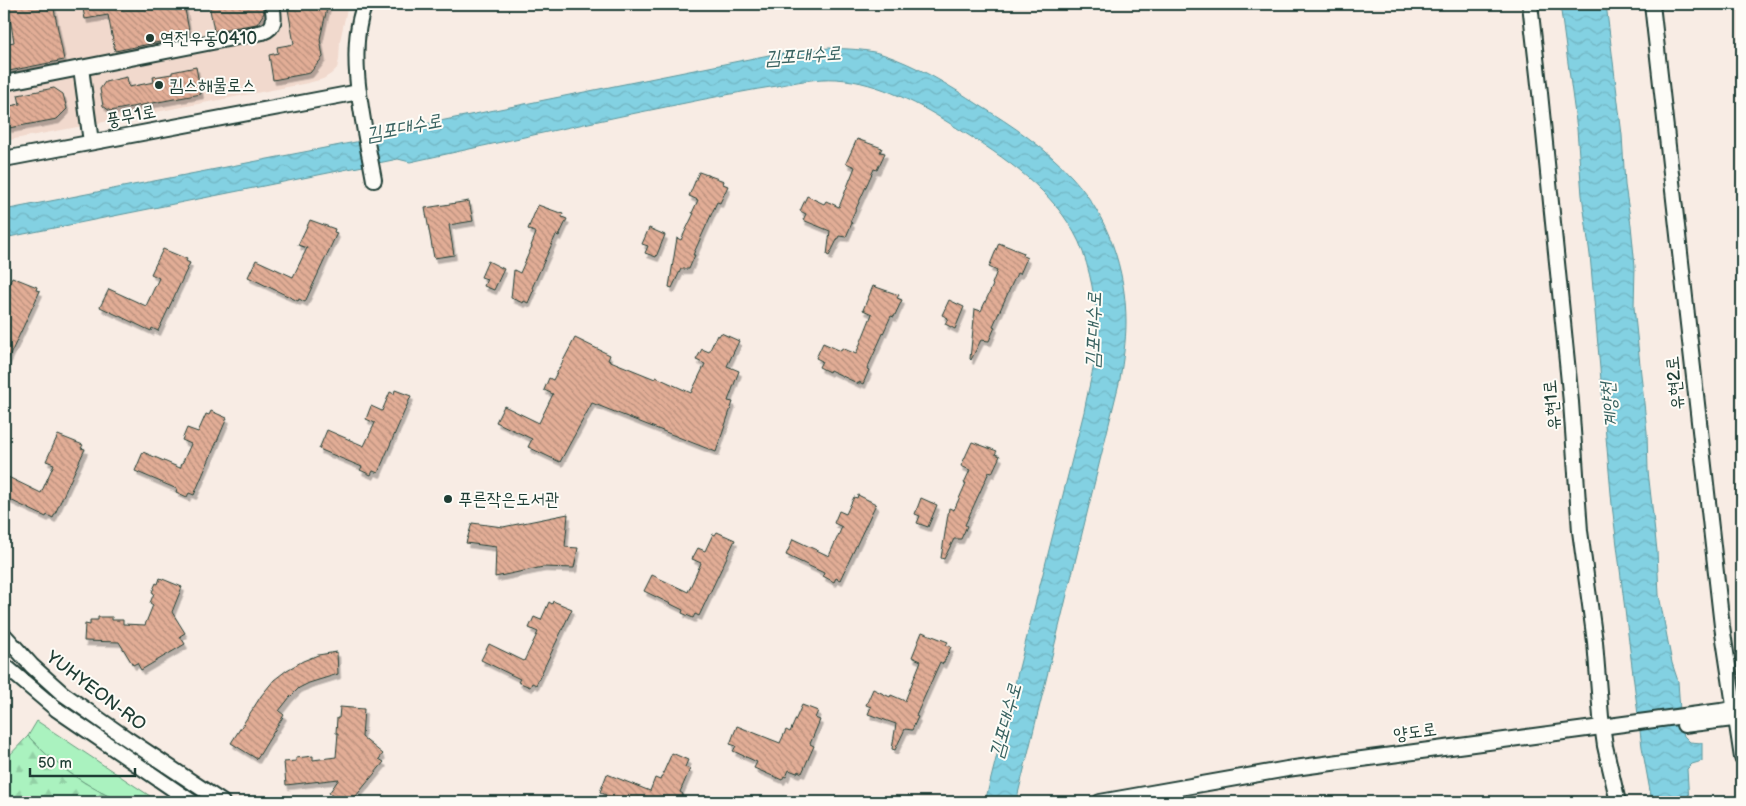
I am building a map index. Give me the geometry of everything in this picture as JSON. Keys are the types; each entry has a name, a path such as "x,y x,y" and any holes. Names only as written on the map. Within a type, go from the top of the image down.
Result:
{"street":[{"path":"4,83 263,32 269,30 273,25 275,18 272,4"},
{"path":"357,4 350,30 350,58 374,180"},
{"path":"357,93 357,31 365,4"},
{"name":"유현1로","path":"1530,4 1572,402 1580,531 1606,731 1618,802"},
{"name":"유현2로","path":"1652,4 1722,626 1742,758"},
{"path":"81,68 91,139"},
{"name":"풍무1로","path":"4,159 252,104 327,93 357,93"},
{"name":"풍무1로","path":"4,152 91,139"},
{"name":"YUHYEON-RO","path":"4,635 32,666 62,693 222,802"},
{"path":"4,665 56,709 192,802"},
{"name":"양도로","path":"1136,802 1299,775 1606,731 1722,715 1736,719"},
{"name":"양도로","path":"1100,802 1287,769 1606,731"}],"shaded area":[{"path":"4,4 348,4 340,41 337,68 323,79 4,141"}],"green space":[{"path":"37,721 159,802 121,802 97,791 44,753 28,736"},
{"path":"28,736 38,747 71,774 121,802 4,802 4,761"}],"water":[{"name":"계양천","path":"1560,4 1606,4 1622,135 1625,185 1635,267 1634,307 1647,432 1648,471 1657,551 1659,595 1672,663 1678,681 1681,726 1684,736 1690,742 1702,743 1702,761 1692,764 1687,769 1689,802 1652,802 1642,747 1612,505 1577,129"},
{"name":"김포대수로","path":"829,48 876,52 932,76 1004,121 1051,156 1085,192 1096,209 1112,245 1123,283 1126,322 1120,379 1016,802 985,802 1084,412 1097,348 1097,317 1090,275 1081,247 1069,224 1056,207 1042,191 1010,163 929,111 900,96 852,81 821,79 806,81 664,107 410,162 398,159 4,238 4,210 397,134 420,125 769,55"}],"building":[{"path":"29,4 53,4 64,60 4,72 4,44 14,42 10,18 4,20 4,8"},
{"path":"82,4 184,4 190,36 115,51 108,15 85,19"},
{"path":"209,4 262,4 264,13 257,24 214,31"},
{"path":"315,4 328,4 320,39 323,57 310,73 273,80 269,55 278,53 277,47 294,44 288,9"},
{"path":"196,67 201,94 110,111 103,106 100,89 105,82 127,77 129,87 154,82 153,77"},
{"path":"54,88 63,94 67,109 57,119 9,128 5,107 20,104 18,95"},
{"path":"857,139 882,148 880,152 885,153 877,170 874,169 850,222 852,223 846,237 839,236 829,256 827,255 830,231 803,220 806,214 800,211 807,196 824,204 826,201 839,207 855,167 846,163"},
{"path":"699,172 724,181 723,184 728,186 720,203 717,202 693,255 695,255 689,269 681,269 672,288 669,287 677,238 681,240 694,213 692,213 698,200 689,196"},
{"path":"469,201 473,221 449,225 454,255 434,258 425,208"},
{"path":"538,205 563,214 562,217 567,219 559,236 556,235 532,288 534,289 528,303 524,301 523,303 511,298 514,270 520,273 532,246 536,233 528,229"},
{"path":"310,220 335,229 334,232 337,233 305,302 299,299 298,301 248,277 256,260 293,277 307,248 298,245"},
{"path":"649,228 665,235 656,257 645,253 648,246 642,244"},
{"path":"999,243 1024,253 1023,256 1027,258 1020,274 1017,273 993,326 995,327 989,341 981,340 971,360 975,309 981,311 993,285 997,271 989,267"},
{"path":"163,249 187,259 186,261 190,263 158,331 152,328 151,331 100,307 109,289 146,306 159,278 151,274"},
{"path":"488,261 504,269 494,290 484,286 487,279 481,277"},
{"path":"12,277 37,287 36,290 40,291 4,368 4,317 9,306 4,304 4,296"},
{"path":"873,286 899,295 897,298 902,300 894,317 891,316 867,369 869,370 863,384 859,382 859,384 830,370 829,372 819,367 822,361 816,358 823,343 841,351 842,348 856,354 872,314 863,310"},
{"path":"949,300 964,307 955,329 945,324 948,318 942,315"},
{"path":"721,333 739,341 727,366 739,371 728,401 733,402 716,452 592,403 560,462 528,447 532,439 496,422 504,406 539,423 553,394 544,390 549,378 553,380 575,338 610,355 608,360 655,379 656,377 691,393 705,364 696,360 702,349 709,352 717,335 719,336"},
{"path":"395,390 411,396 378,473 373,471 371,475 360,470 362,467 319,449 327,430 364,446 375,423 366,419 371,406 382,411 390,392 394,394"},
{"path":"211,411 227,418 194,495 189,493 187,497 176,492 177,489 135,471 143,452 180,468 191,444 182,440 187,428 198,432 206,414 209,415"},
{"path":"58,435 83,445 81,448 85,449 53,518 47,515 46,517 4,497 4,475 41,493 54,464 46,461"},
{"path":"972,442 997,451 995,454 1000,456 992,473 989,472 965,525 967,526 961,539 954,539 944,559 941,558 949,508 954,510 966,483 964,483 970,470 961,466"},
{"path":"858,495 876,504 840,580 836,578 834,582 823,576 824,573 786,555 793,539 829,556 842,527 834,523 839,511 846,514 854,497 857,498"},
{"path":"921,498 937,505 928,527 917,523 920,516 915,514"},
{"path":"568,514 565,547 578,548 574,568 543,567 495,577 496,547 466,543 472,523 503,527"},
{"path":"717,532 735,540 699,616 695,614 693,618 682,613 683,610 644,591 652,575 688,592 701,563 692,559 698,548 705,551 713,534 715,535"},
{"path":"160,578 182,587 172,612 185,633 180,636 185,644 141,670 137,663 133,665 119,642 84,641 85,624 90,625 90,620 98,620 98,617 112,617 112,620 123,620 123,624 145,625 153,605 150,603 154,593 152,592"},
{"path":"553,601 572,609 536,685 532,683 530,687 518,682 520,679 481,660 489,644 524,661 538,632 529,628 534,617 541,620 549,602 552,604"},
{"path":"922,632 948,642 946,645 951,647 943,664 940,662 916,716 918,717 912,730 905,729 895,750 892,749 896,724 868,714 871,707 866,705 873,689 890,697 891,695 905,701 921,661 912,657"},
{"path":"337,652 338,674 309,683 299,688 290,697 279,711 284,715 257,759 231,743 261,696 274,680 303,661 318,655"},
{"path":"802,705 818,711 815,718 820,720 810,744 814,746 802,773 789,770 786,777 784,776 782,780 754,768 757,762 733,751 736,746 730,744 737,726 780,743 786,730 790,732"},
{"path":"340,707 364,709 362,737 383,754 379,759 384,762 351,802 340,802 329,793 339,779 286,785 284,762 313,756 313,760 336,757 337,718 339,718"},
{"path":"672,753 688,760 685,767 690,769 680,792 683,794 680,802 602,802 606,795 600,792 607,774 650,791 655,778 660,780"}],"place":[{"name":"역전우동0410","path":"150,38"},
{"name":"킴스해물로스","path":"159,85"},
{"name":"푸른작은도서관","path":"448,499"}]}
